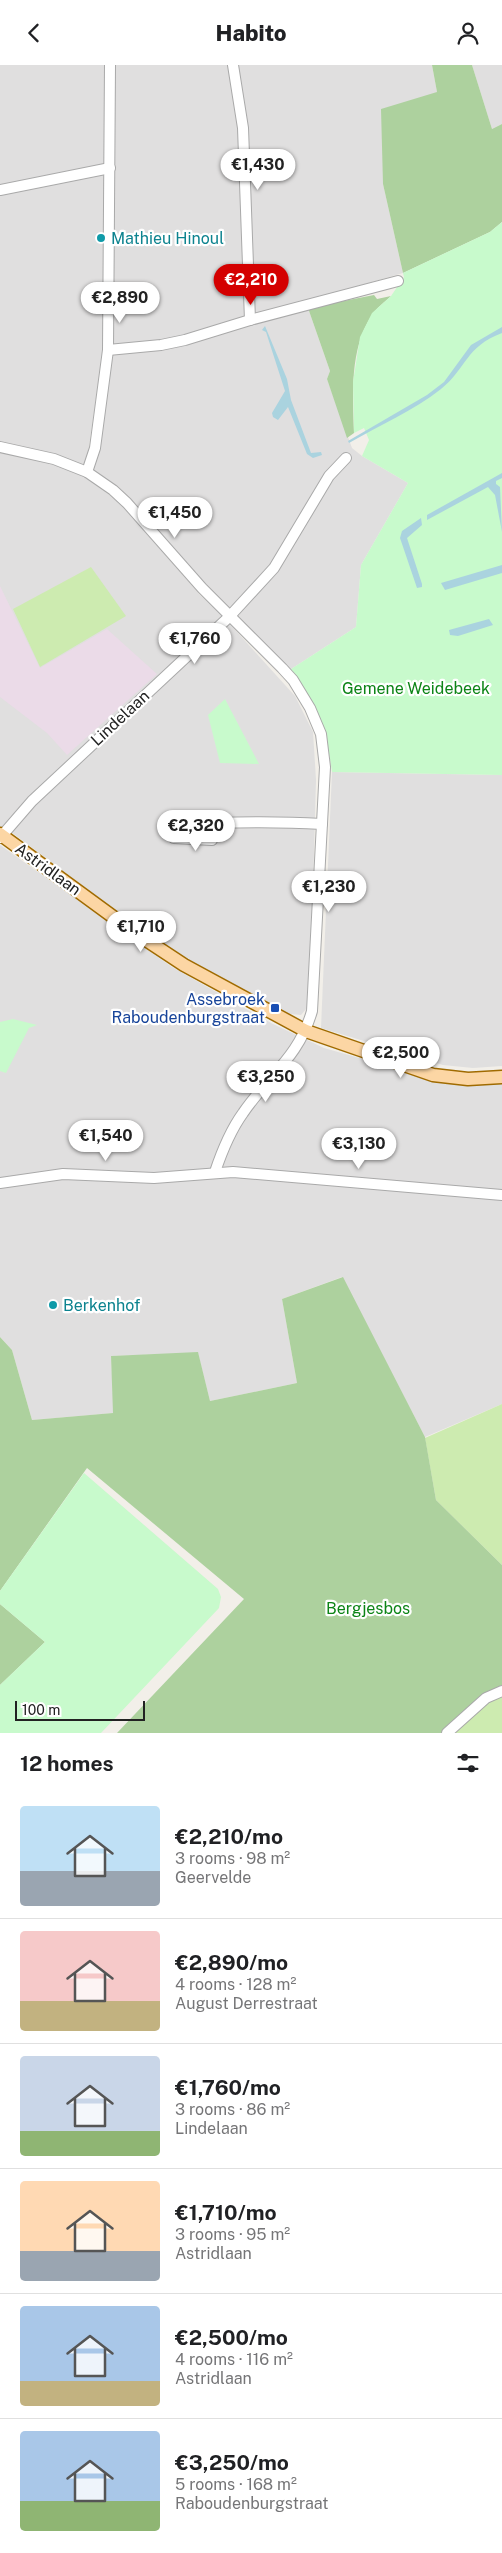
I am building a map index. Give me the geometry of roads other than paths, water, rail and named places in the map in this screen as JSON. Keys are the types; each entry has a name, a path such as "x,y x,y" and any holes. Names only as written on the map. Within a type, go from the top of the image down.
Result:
{"main road":[{"name":"Astridlaan","path":"1,836 130,930 184,965 306,1031 433,1075 468,1079 502,1077"}],"street":[{"path":"87,472 96,448 108,350 110,65"},
{"path":"233,65 244,128 250,319"},
{"path":"0,190 110,168"},
{"path":"108,350 160,345 250,319 398,281"},
{"path":"0,447 36,453 87,472 127,503 229,617 293,680 317,721 325,767 314,1001 306,1031 297,1048 244,1112 231,1132 215,1172"},
{"name":"Lindelaan","path":"1,836 39,794 229,617 274,568 329,476 346,458"},
{"path":"213,822 322,824"},
{"path":"0,1183 63,1174 154,1178 232,1172 502,1195"},
{"path":"447,1733 486,1698 502,1691"}],"water":[{"path":"265,326 287,379 291,400 311,453 321,452 322,455 313,458 307,454 288,407 278,420 273,417 272,413 285,391 266,332 262,330"},
{"path":"502,327 502,333 473,351 450,381 441,389 408,411 349,443 348,441 427,395 444,382 471,345"},
{"path":"502,473 502,478 496,481 496,484 500,487 502,532 495,495 488,487 427,520 427,515"},
{"path":"421,518 422,525 407,538 422,584 422,587 417,588 400,538 402,531"},
{"path":"502,565 502,573 445,590 441,583"},
{"path":"489,619 493,625 458,636 450,635 449,630"}],"place":[{"name":"Mathieu Hinoul","path":"101,238"},
{"name":"Assebroek Raboudenburgstraat","path":"275,1008"},
{"name":"Berkenhof","path":"53,1305"}],"park label":[{"name":"Gemene Weidebeek","path":"416,688"},
{"name":"Bergjesbos","path":"368,1608"}]}
